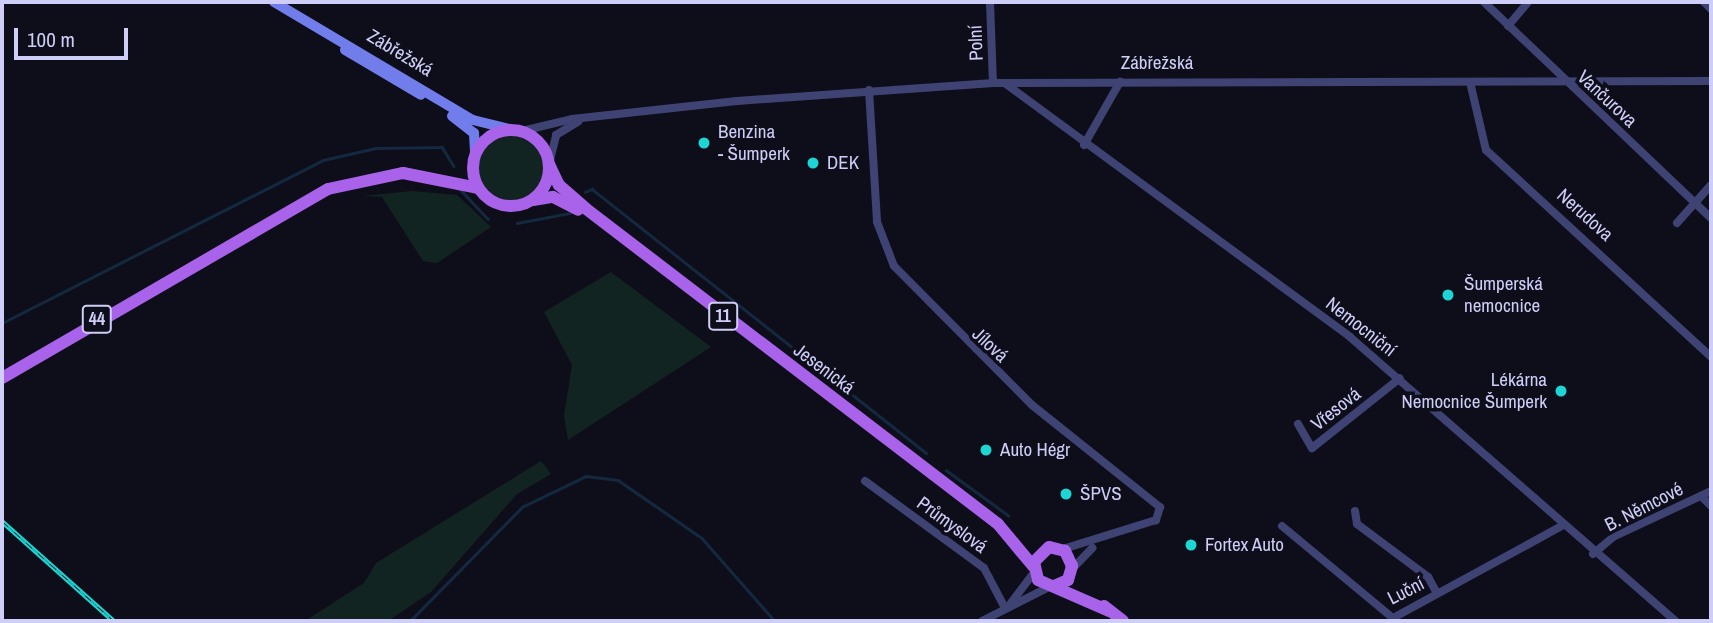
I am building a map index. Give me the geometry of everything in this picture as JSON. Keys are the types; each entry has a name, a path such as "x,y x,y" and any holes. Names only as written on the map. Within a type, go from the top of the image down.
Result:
{"main road":[{"name":"Zábřežská","path":"273,2 472,120 516,130"},
{"name":"Zábřežská","path":"273,2 458,119 474,134 478,188"},
{"name":"Zábřežská","path":"475,153 491,135 516,130"},
{"name":"11","path":"516,130 539,142 549,164"},
{"name":"44","path":"2,378 316,195 369,176 424,174 459,169 475,153"},
{"name":"Zábřežská","path":"525,203 542,189 549,164"},
{"name":"Jesenická","path":"549,164 563,189 628,243 998,524 1034,546 1055,548 1109,611"},
{"name":"44","path":"424,174 478,188"},
{"name":"11","path":"478,188 500,205 525,203"},
{"name":"Jesenická","path":"525,203 557,198 628,243"},
{"name":"Jesenická","path":"998,524 1033,568 1053,586 1109,611 1123,621"},
{"path":"1033,568 1055,548"},
{"path":"1053,586 1072,570"}],"street":[{"name":"Polní","path":"990,2 993,83"},
{"name":"Vančurova","path":"1484,2 1564,82 1711,218"},
{"path":"1508,26 1528,2"},
{"path":"1703,2 1711,9"},
{"name":"Zábřežská","path":"516,130 605,116 869,89 993,83 1711,80"},
{"path":"1084,145 1120,82"},
{"name":"Nerudova","path":"1470,82 1486,150 1711,357"},
{"name":"Nemocniční","path":"1006,84 1084,145 1401,378 1593,554 1675,621"},
{"name":"Jílová","path":"869,89 877,222 894,266 1031,405 1160,507 1156,520 1106,539 1055,548"},
{"name":"Zábřežská","path":"549,164 552,143 564,128 605,116"},
{"path":"1677,223 1711,185"},
{"name":"Vřesová","path":"1298,424 1312,448 1401,378"},
{"name":"Průmyslová","path":"865,481 985,568 1005,608"},
{"name":"B. Němcové","path":"1593,554 1613,537 1711,491"},
{"path":"1701,496 1711,506"},
{"path":"1355,511 1357,524 1428,577 1437,593"},
{"name":"Luční","path":"1282,526 1387,618 1562,526"},
{"name":"Jílová","path":"1072,570 1077,557 1106,539"},
{"path":"1005,608 1030,586 1033,568"},
{"path":"982,621 1053,586"}],"green space":[{"path":"511,136 529,142 537,150 543,168 537,186 529,194 511,200 493,194 485,186 479,168 485,150 493,142"},
{"path":"412,191 457,195 491,227 437,263 423,261 382,197 363,196"},
{"path":"611,272 711,347 568,440 564,416 572,365 544,312"},
{"path":"541,461 551,474 517,494 431,592 388,621 305,621 364,583 376,563"}],"waterway":[{"path":"2,323 323,160 376,148 442,147 454,166"},
{"path":"460,189 488,219"},
{"path":"585,192 592,189 926,453"},
{"path":"517,223 570,213"},
{"path":"946,470 1008,515"},
{"path":"410,621 522,507 586,476 618,480 702,538 775,621"}],"railway":[{"path":"2,521 114,621"}],"place":[{"name":"Benzina - Šumperk","path":"704,143"},
{"name":"DEK","path":"813,163"},
{"name":"Šumperská nemocnice","path":"1448,295"},
{"name":"Lékárna Nemocnice Šumperk","path":"1561,391"},
{"name":"Auto Hégr","path":"986,450"},
{"name":"ŠPVS","path":"1066,494"},
{"name":"Fortex Auto","path":"1191,545"}]}
